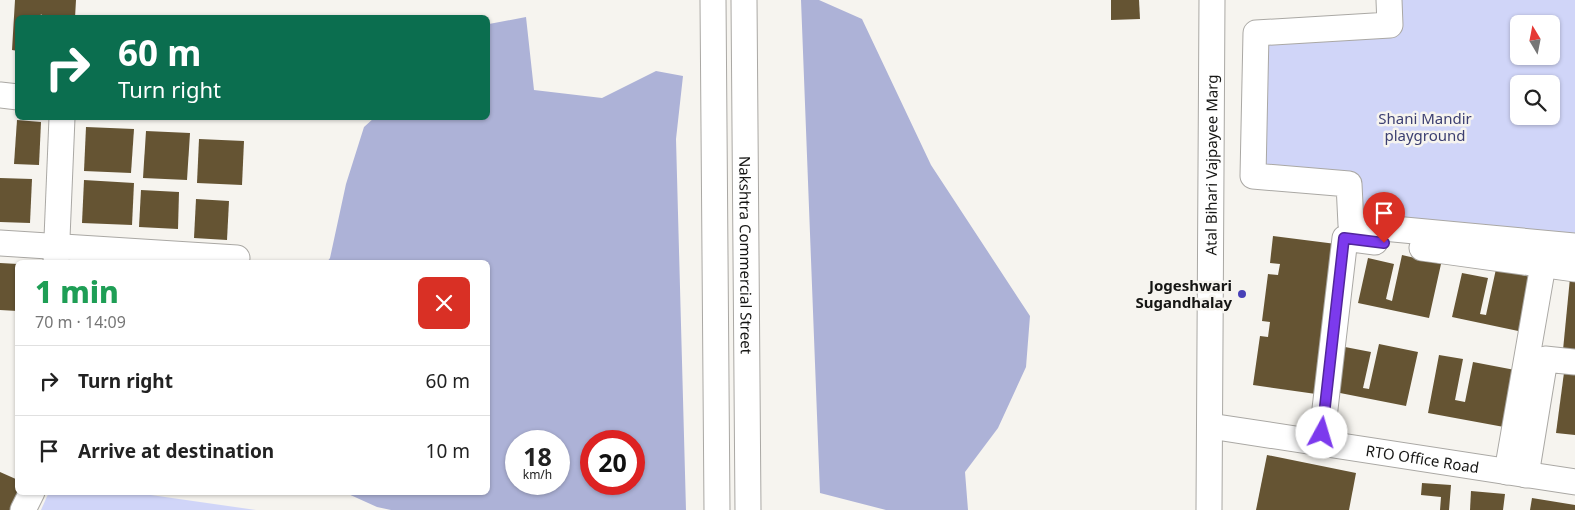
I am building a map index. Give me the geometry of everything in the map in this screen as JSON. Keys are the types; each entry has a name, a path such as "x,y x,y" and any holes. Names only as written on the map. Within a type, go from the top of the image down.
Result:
{"street":[{"name":"Nakshtra Commercial Street","path":"713,0 717,510"},
{"name":"Nakshtra Commercial Street","path":"744,0 748,510"},
{"name":"Atal Bihari Vajpayee Marg","path":"1210,510 1212,0"},
{"path":"1389,0 1390,25 1256,33 1252,176 1349,184 1351,226 1575,246"},
{"path":"0,96 15,97"},
{"path":"56,255 62,120"},
{"path":"1321,443 1344,238 1575,269"},
{"path":"0,242 56,255 237,258"},
{"path":"1517,473 1543,265"},
{"path":"1517,473 1545,359 1575,362"},
{"name":"RTO Office Road","path":"1210,426 1575,482"},
{"path":"23,510 30,495"}],"green space":[{"name":"Shani Mandir playground","path":"1389,0 1575,0 1575,246 1351,225 1349,184 1263,186 1267,39 1390,37"},
{"path":"48,495 151,495 256,510 41,510"}],"shaded area":[{"path":"801,0 819,0 862,19 931,165 1030,316 1026,367 998,428 965,472 968,510 886,510 820,493"},
{"path":"526,17 534,90 602,98 656,71 683,76 676,139 686,510 391,510 377,507 350,495 490,495 490,260 328,260 346,184 364,127 372,120 490,120 490,24"}],"building":[{"path":"15,0 76,0 75,15 15,15 15,50 12,50"},
{"path":"1111,0 1139,0 1140,19 1111,20"},
{"path":"17,120 41,122 39,165 14,164"},
{"path":"86,127 134,129 131,173 84,171"},
{"path":"146,131 190,133 187,180 143,178"},
{"path":"199,139 244,141 242,185 197,183"},
{"path":"0,178 32,179 30,223 0,222"},
{"path":"84,180 134,183 132,225 82,223"},
{"path":"141,190 179,192 178,229 139,227"},
{"path":"196,199 229,201 227,240 194,238"},
{"path":"1273,236 1336,244 1316,394 1253,385 1260,336 1268,337 1270,322 1262,321 1268,274 1278,275 1280,264 1270,263"},
{"path":"1402,255 1441,264 1429,318 1358,303 1368,258 1394,264 1386,299 1392,301"},
{"path":"0,263 15,264 15,311 0,310"},
{"path":"1496,269 1535,278 1523,332 1452,317 1462,273 1488,278 1480,314 1486,315"},
{"path":"1570,278 1575,278 1575,351 1563,350"},
{"path":"1379,344 1418,352 1406,406 1335,392 1345,347 1371,352 1363,388 1369,389"},
{"path":"1439,355 1463,359 1455,400 1465,402 1473,362 1515,370 1504,427 1428,413"},
{"path":"1565,365 1575,366 1575,435 1556,433"},
{"path":"1267,455 1356,473 1349,510 1256,510"},
{"path":"0,472 15,479 15,495 20,495 13,510 0,510"},
{"path":"1422,483 1451,485 1449,510 1440,510 1441,497 1421,495"},
{"path":"1471,491 1505,494 1503,510 1470,510"},
{"path":"1532,498 1575,505 1575,510 1530,510"}],"place":[{"name":"Jogeshwari Sugandhalay","path":"1242,294"}],"route":[{"path":"1322,433 1344,238 1384,243"}]}
